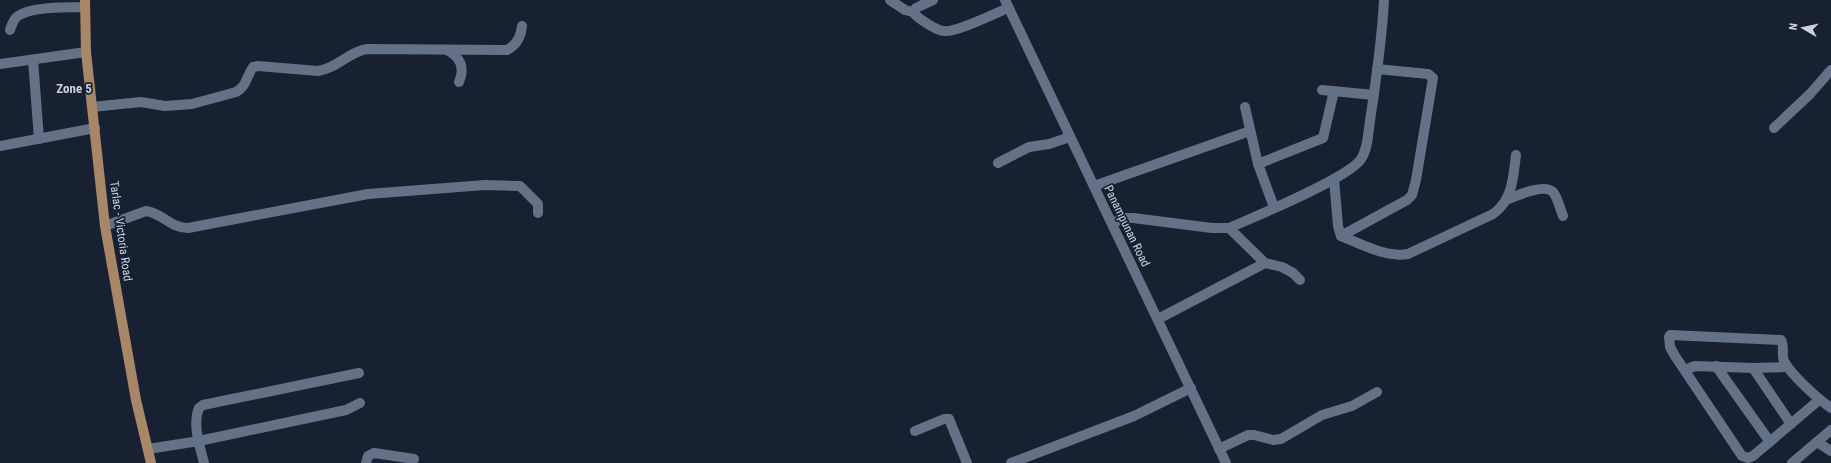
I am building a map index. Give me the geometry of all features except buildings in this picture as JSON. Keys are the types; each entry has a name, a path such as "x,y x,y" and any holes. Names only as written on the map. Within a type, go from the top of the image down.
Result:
{"main road":[{"name":"Tarlac - Victoria Road","path":"85,4 86,52 105,226 136,400 151,463"}],"street":[{"path":"890,0 905,10 913,12 939,30 944,31 954,29 1006,4"},
{"path":"913,12 916,8 933,0"},
{"path":"1112,223 1125,218 1133,218 1212,228 1229,228 1334,179 1362,159 1365,150 1374,95 1384,0"},
{"path":"10,30 13,22 18,16 32,12 85,4"},
{"name":"Panampunan Road","path":"1006,4 1226,463"},
{"path":"92,107 141,102 165,106 192,104 236,92 245,85 253,67 258,66 318,71 337,65 359,51 507,50 514,46 522,26"},
{"path":"447,50 457,55 462,63 463,69 459,82"},
{"path":"0,64 86,52"},
{"path":"33,60 38,139"},
{"path":"1341,236 1407,200 1412,195 1416,180 1433,78 1428,74 1377,69"},
{"path":"1774,128 1810,94 1831,70"},
{"path":"1322,90 1374,95"},
{"path":"1258,164 1324,138 1334,91"},
{"path":"1245,107 1258,164 1274,207"},
{"path":"0,146 95,128"},
{"path":"1094,186 1250,131"},
{"path":"998,163 1029,148 1049,144 1070,137"},
{"path":"1341,236 1399,256 1408,254 1493,214 1502,208 1512,186 1516,155"},
{"path":"1334,179 1338,226 1341,236"},
{"path":"105,226 146,211 156,214 180,228 188,228 368,194 485,185 520,186 538,204 538,213"},
{"path":"1506,200 1533,190 1548,189 1553,192 1563,216"},
{"path":"1229,228 1265,263 1282,267 1293,273 1300,280"},
{"path":"1158,319 1265,263"},
{"path":"1819,400 1753,456 1748,458 1742,456 1685,370 1674,356 1668,340 1670,335 1778,339 1782,342 1783,359 1787,367 1819,400 1831,408"},
{"path":"1685,370 1695,366 1753,368 1787,367"},
{"path":"1716,366 1770,442"},
{"path":"1753,368 1790,424"},
{"path":"204,463 199,441 197,413 199,408 203,405 359,373"},
{"path":"1011,463 1134,416 1191,388"},
{"path":"1219,449 1248,435 1273,440 1281,439 1322,416 1352,406 1377,392"},
{"path":"148,449 199,441 346,410 360,403"},
{"path":"915,431 944,419 949,419 967,463"},
{"path":"1792,463 1831,430"},
{"path":"1816,442 1831,451"},
{"path":"366,463 368,456 374,453 414,459"}],"district":[{"name":"Zone 5","path":"74,88"}]}
